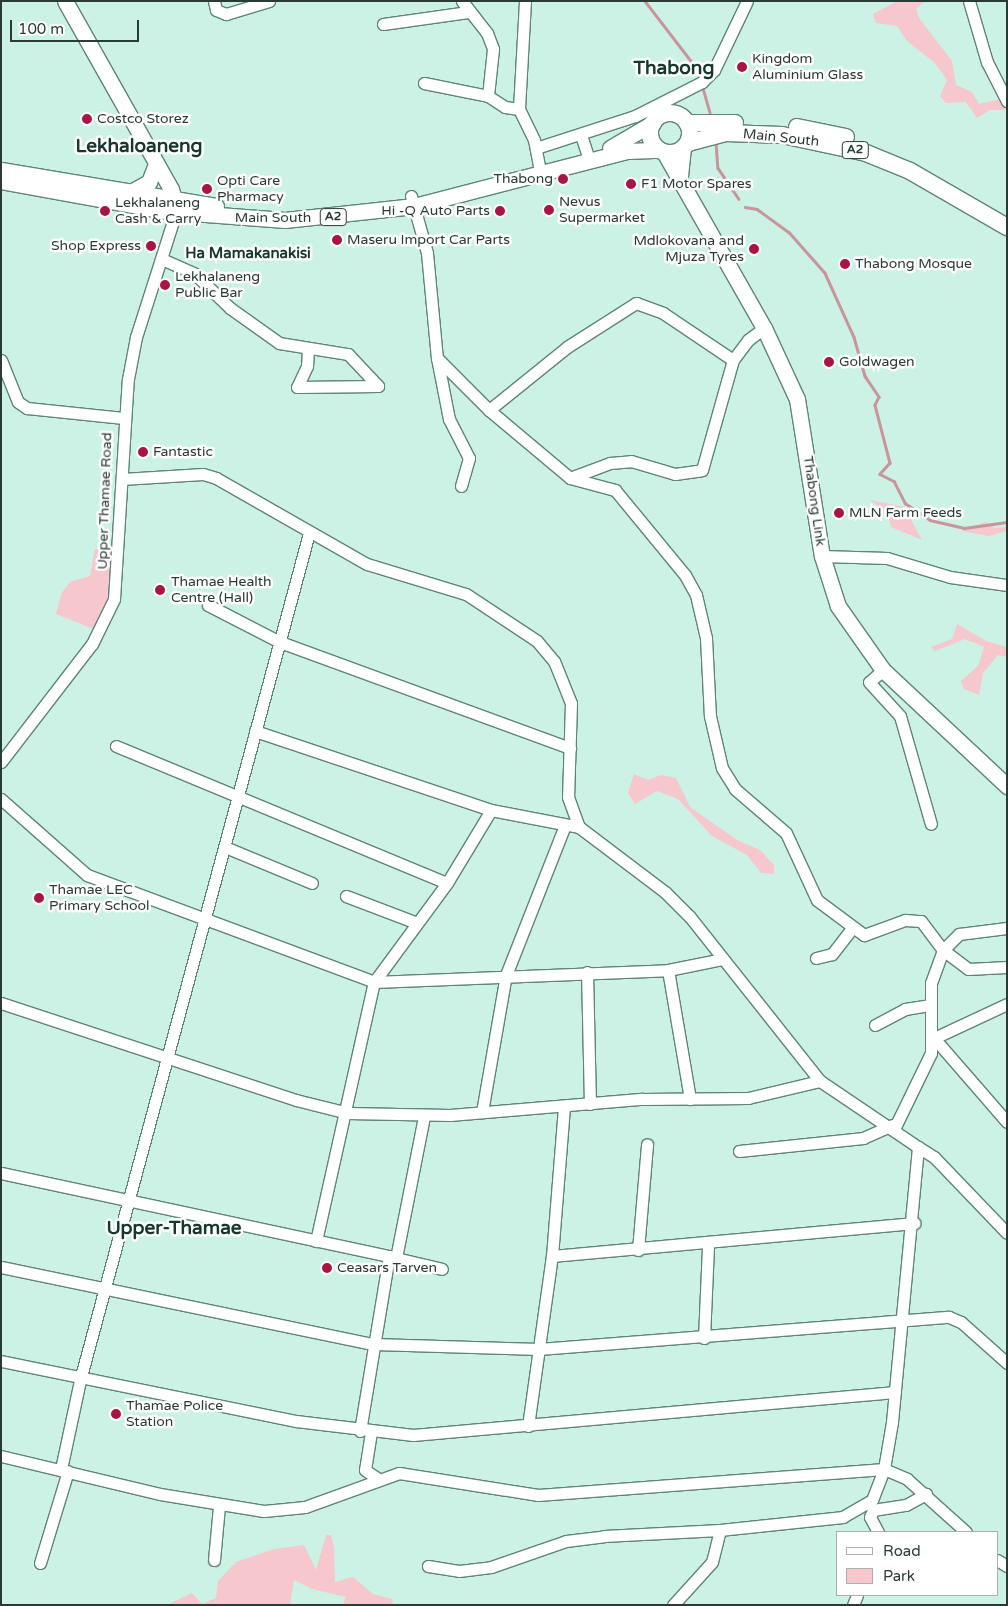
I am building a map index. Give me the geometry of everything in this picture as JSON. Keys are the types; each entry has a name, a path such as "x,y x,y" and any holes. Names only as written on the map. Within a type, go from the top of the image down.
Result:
{"highway":[{"name":"Main South","path":"653,123 667,113 687,122 783,125 860,141 916,164 1007,215"},
{"path":"686,145 687,122"},
{"path":"653,123 650,135 662,151"},
{"name":"Main South","path":"662,151 726,133 782,135 866,153 910,171 1007,227"}],"main road":[{"path":"71,5 176,207"},
{"name":"Main South","path":"413,201 627,142 653,123"},
{"path":"680,176 686,145"},
{"name":"Main South","path":"1,182 176,207 286,211 413,201 627,152 662,151"},
{"name":"Thabong Link","path":"662,151 680,176 764,328 797,399 822,556 838,606 883,670 1007,786"},
{"path":"129,193 150,182 155,166"},
{"name":"Main South","path":"1,170 129,193 176,207"}],"street":[{"path":"214,1 216,10 226,14 269,1"},
{"path":"462,1 468,12 487,33 492,49 488,96"},
{"path":"525,1 519,109 536,148 539,166"},
{"path":"536,148 635,116 709,77 747,1"},
{"path":"969,1 987,62 1007,101"},
{"path":"383,24 468,12"},
{"path":"424,83 488,96 505,107 519,109"},
{"path":"581,135 587,154"},
{"path":"413,201 427,253 437,358 449,419 469,458 461,486"},
{"name":"Upper Thamae Road","path":"3,758 92,644 108,616 120,551 123,418 136,337 164,260 176,207"},
{"path":"164,260 195,274 230,308 278,342 348,354 378,386 297,387 307,366 308,348"},
{"path":"489,410 567,347 636,303 663,313 733,360"},
{"path":"570,478 595,468 631,461 675,474 702,470 733,360 748,340 764,328"},
{"path":"437,358 489,410 570,478 615,490 685,574 696,595 706,638 710,716 722,768 735,789 786,833 811,891 851,930 871,936 905,920 921,921 942,950 968,969 1007,968"},
{"path":"1,360 18,402 27,408 123,418"},
{"path":"122,480 203,474 232,485 309,533 367,564 466,594 537,641 564,681 571,703 568,797 579,827"},
{"path":"40,1563 64,1470 80,1380 170,1057 207,920 236,798 309,533"},
{"path":"822,556 895,560 950,577 1007,585"},
{"path":"208,605 280,642 570,748"},
{"path":"883,670 869,682 900,716 931,824"},
{"path":"256,730 491,810 579,827 665,892 722,958 820,1081 893,1126 934,1157 1007,1233"},
{"path":"116,746 236,798 447,883"},
{"path":"1,799 87,874 374,982 506,975 668,970 722,958"},
{"path":"316,1240 348,1113 374,982 447,883 491,810"},
{"path":"482,1112 506,975 565,825"},
{"path":"225,846 312,883"},
{"path":"346,896 418,923"},
{"path":"739,1150 863,1138 893,1126 922,1077 934,1038 930,1005 931,983 942,950 959,934 1007,928"},
{"path":"816,958 832,954 851,930"},
{"path":"668,970 690,1099"},
{"path":"587,972 590,1104"},
{"path":"1,1003 296,1100 348,1113 424,1116 590,1104 748,1098 820,1081"},
{"path":"934,1038 1007,1004"},
{"path":"875,1025 905,1009 930,1005"},
{"path":"934,1038 1007,1122"},
{"path":"528,1426 552,1256 564,1107"},
{"path":"377,1478 365,1470 366,1431 374,1344 424,1116"},
{"path":"638,1250 647,1144"},
{"path":"428,1566 459,1570 491,1567 566,1541 604,1536 720,1530 843,1517 872,1500 884,1469 895,1392 914,1223 918,1146"},
{"path":"1,1173 316,1240 442,1269"},
{"path":"552,1256 708,1245 914,1223"},
{"path":"704,1338 708,1245"},
{"path":"1,1267 374,1344 539,1349 704,1338 903,1318 955,1318 1007,1363"},
{"path":"1,1362 80,1380 366,1431 413,1435 895,1392"},
{"path":"1,1456 219,1506 264,1511 305,1507 377,1478 400,1473 538,1495 884,1469 926,1494 965,1531"},
{"path":"878,1531 870,1516 873,1510 906,1506 926,1494"},
{"path":"214,1560 219,1506"},
{"path":"673,1605 712,1562 720,1530"}],"green space":[{"path":"897,1 925,1 916,9 919,18 952,61 956,85 972,92 979,104 1001,99 1005,110 990,110 977,118 966,102 946,103 940,96 947,80 935,63 907,41 897,26 876,23 873,14"},
{"path":"870,500 904,507 922,540 891,527 888,514"},
{"path":"986,522 995,528 1007,527 1007,531 989,536 961,531"},
{"path":"95,549 113,549 111,594 96,630 56,614 61,594 70,582 90,576"},
{"path":"957,624 986,641 1007,647 1007,657 998,655 983,673 979,695 964,689 961,681 978,666 984,647 965,639 935,651 931,647 952,639"},
{"path":"634,774 648,780 661,775 676,778 690,807 737,840 760,850 774,865 774,874 761,873 747,855 712,836 678,799 657,791 635,804 628,793"},
{"path":"326,1535 331,1535 334,1547 335,1582 353,1577 373,1594 392,1599 393,1605 343,1605 346,1597 312,1589 294,1580 290,1605 167,1605 192,1593 202,1604 216,1598 218,1581 236,1562 274,1549 304,1545 316,1570"}],"waterway":[{"path":"645,1 701,74"},
{"path":"703,88 710,112"},
{"path":"716,142 718,168 739,199"},
{"path":"745,207 757,209 789,232 825,273 854,337 865,376 879,397 875,405 890,463 880,474 894,481 905,503 930,520 964,528 1007,522"}],"place":[{"name":"Kingdom Aluminium Glass","path":"742,67"},
{"name":"Costco Storez","path":"87,119"},
{"name":"Thabong","path":"563,179"},
{"name":"F1 Motor Spares","path":"631,184"},
{"name":"Opti Care Pharmacy","path":"207,189"},
{"name":"Nevus Supermarket","path":"549,210"},
{"name":"Lekhalaneng Cash & Carry","path":"105,211"},
{"name":"Hi -Q Auto Parts","path":"500,211"},
{"name":"Maseru Import Car Parts","path":"337,240"},
{"name":"Shop Express","path":"151,246"},
{"name":"Mdlokovana and Mjuza Tyres","path":"754,249"},
{"name":"Thabong Mosque","path":"845,264"},
{"name":"Lekhalaneng Public Bar","path":"165,285"},
{"name":"Goldwagen","path":"829,362"},
{"name":"Fantastic","path":"143,452"},
{"name":"MLN Farm Feeds","path":"839,513"},
{"name":"Thamae Health Centre (Hall)","path":"160,590"},
{"name":"Thamae LEC Primary School","path":"39,898"},
{"name":"Ceasars Tarven","path":"327,1268"},
{"name":"Thamae Police Station","path":"116,1414"}],"district":[{"name":"Thabong","path":"674,69"},
{"name":"Lekhaloaneng","path":"139,147"},
{"name":"Ha Mamakanakisi","path":"248,254"},
{"name":"Upper-Thamae","path":"174,1229"}]}
